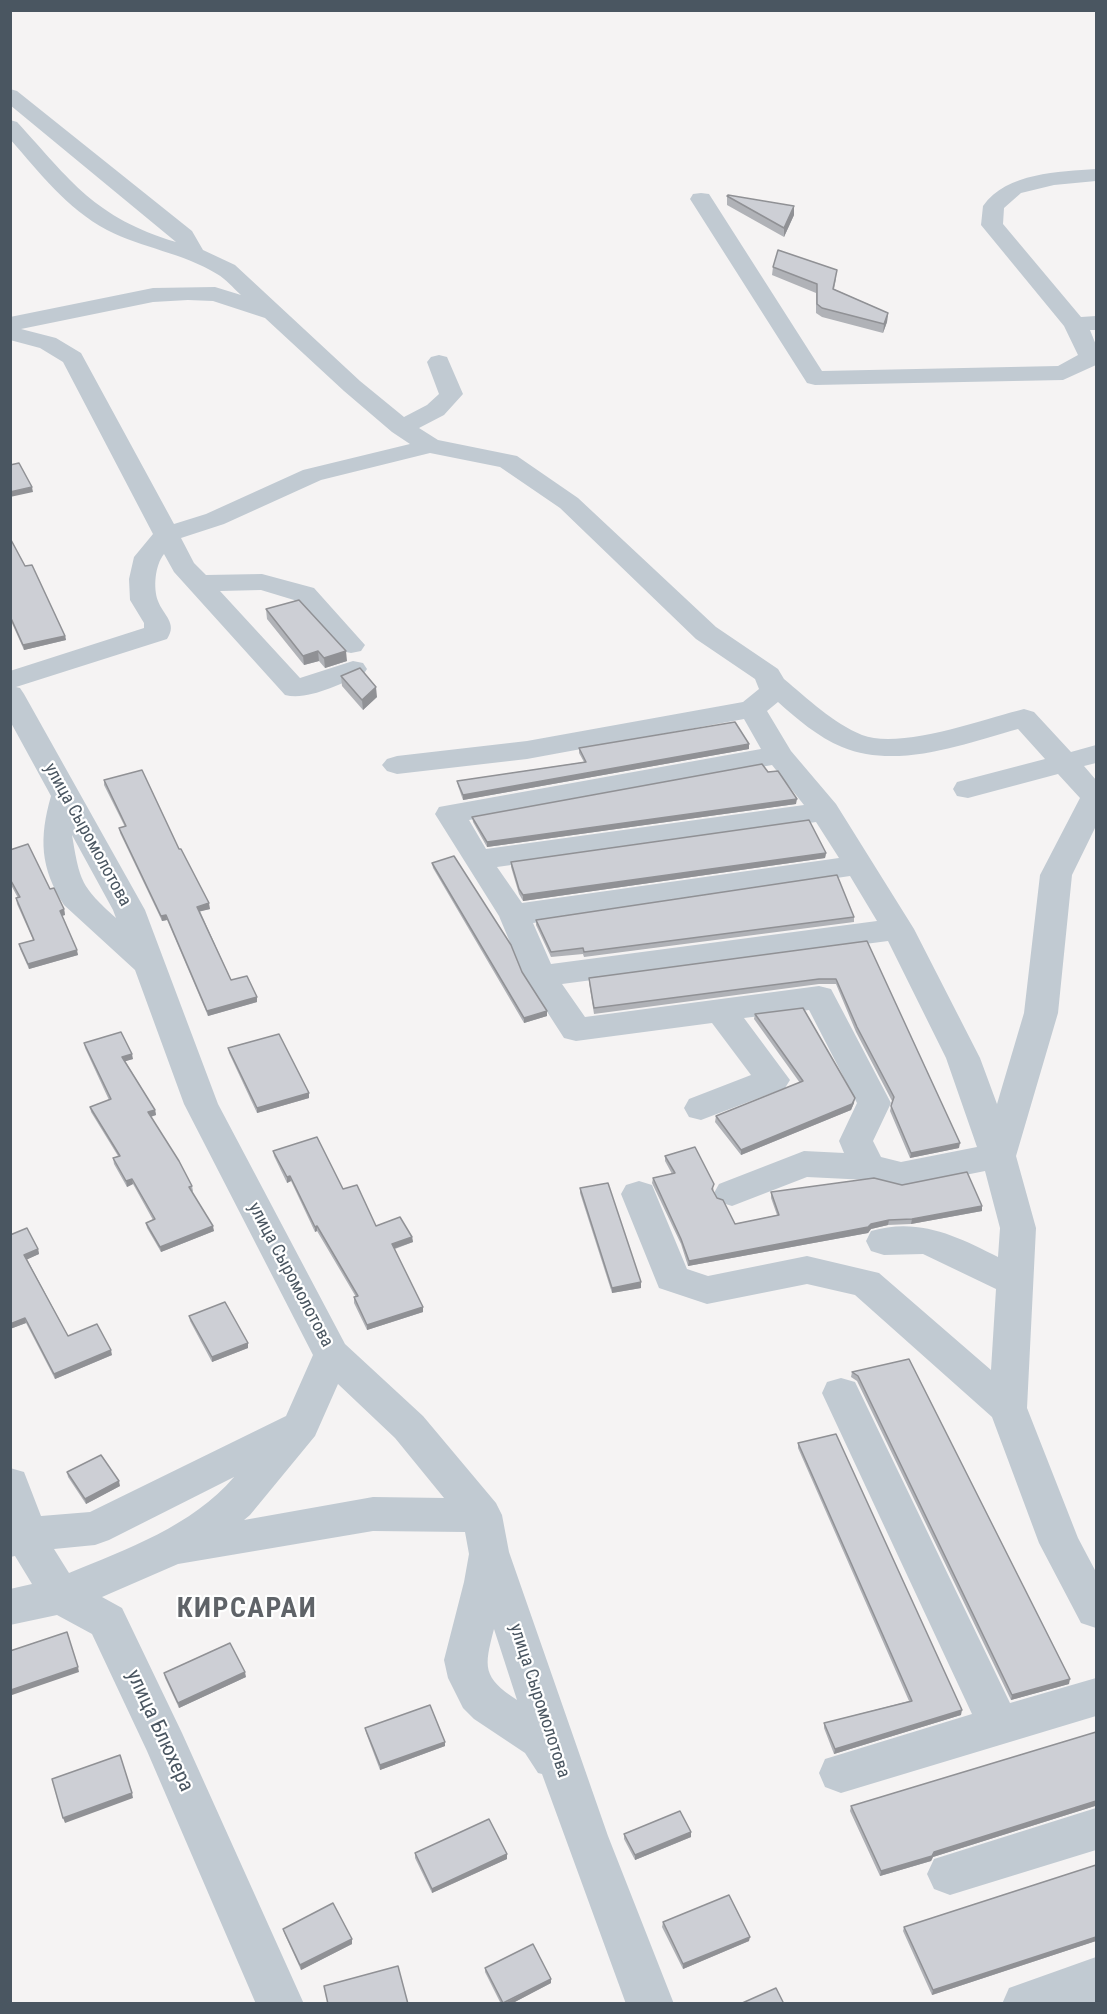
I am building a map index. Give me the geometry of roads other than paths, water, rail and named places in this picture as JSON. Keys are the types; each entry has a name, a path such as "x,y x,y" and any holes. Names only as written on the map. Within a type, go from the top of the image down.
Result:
{"street":[{"path":"10,95 184,236 195,254"},
{"path":"10,126 57,180 87,209 112,225 153,242 195,254 227,270 352,386 401,427 430,446 508,461 529,478 569,503 706,633 768,675 774,691 752,709 526,750 397,765"},
{"path":"701,199 815,378 1063,373 1091,358 1086,324 992,225 994,206 1014,189 1054,179 1096,175"},
{"path":"10,324 153,296 188,293 215,294 273,313"},
{"path":"10,333 48,343 73,358 183,566 198,583 295,689 352,657 304,594 262,582 198,583"},
{"path":"401,427 434,412 451,394 440,362"},
{"path":"10,680 157,633 158,623 144,600 142,579 147,557 168,534 215,519 312,475 430,446"},
{"path":"771,684 824,724 854,742 884,748 910,746 1024,718 1081,759 1096,797 1056,875 1041,1013 998,1156"},
{"path":"752,709 779,755 825,811 898,929 963,1058 998,1156 1018,1227 1008,1408 1059,1543 1096,1610"},
{"name":"улица Сыромолотова","path":"14,711 66,797 129,910 201,1104 332,1354 409,1427 486,1534 561,1767 615,1920 650,2004"},
{"path":"779,755 450,814 477,860 514,915 540,976 576,1030 819,997 874,1103 856,1141 868,1167"},
{"path":"968,789 1081,759"},
{"path":"477,860 825,811"},
{"path":"514,915 858,866"},
{"path":"540,976 898,929"},
{"path":"701,1108 773,1080 720,1010"},
{"path":"732,1193 804,1164 868,1167 901,1175 998,1156"},
{"path":"639,1194 672,1278 707,1290 807,1270 866,1283 1008,1408"},
{"path":"884,1241 926,1239 1016,1283"},
{"path":"10,1607 61,1596 165,1551 236,1503 301,1425 332,1354"},
{"path":"841,1393 1000,1726"},
{"path":"18,1537 95,1528 301,1425"},
{"path":"10,1484 18,1537 61,1596"},
{"path":"165,1551 373,1514 486,1534 485,1582 465,1660 470,1678 478,1694 489,1706 540,1739 561,1767"},
{"name":"улица Блюхера","path":"61,1596 107,1621 167,1747 280,2004"},
{"path":"841,1773 1096,1697"},
{"path":"950,1874 1096,1829"},
{"path":"1026,2004 1096,1980"}],"district":[{"name":"КИРСАРАИ","path":"247,1610"}]}
